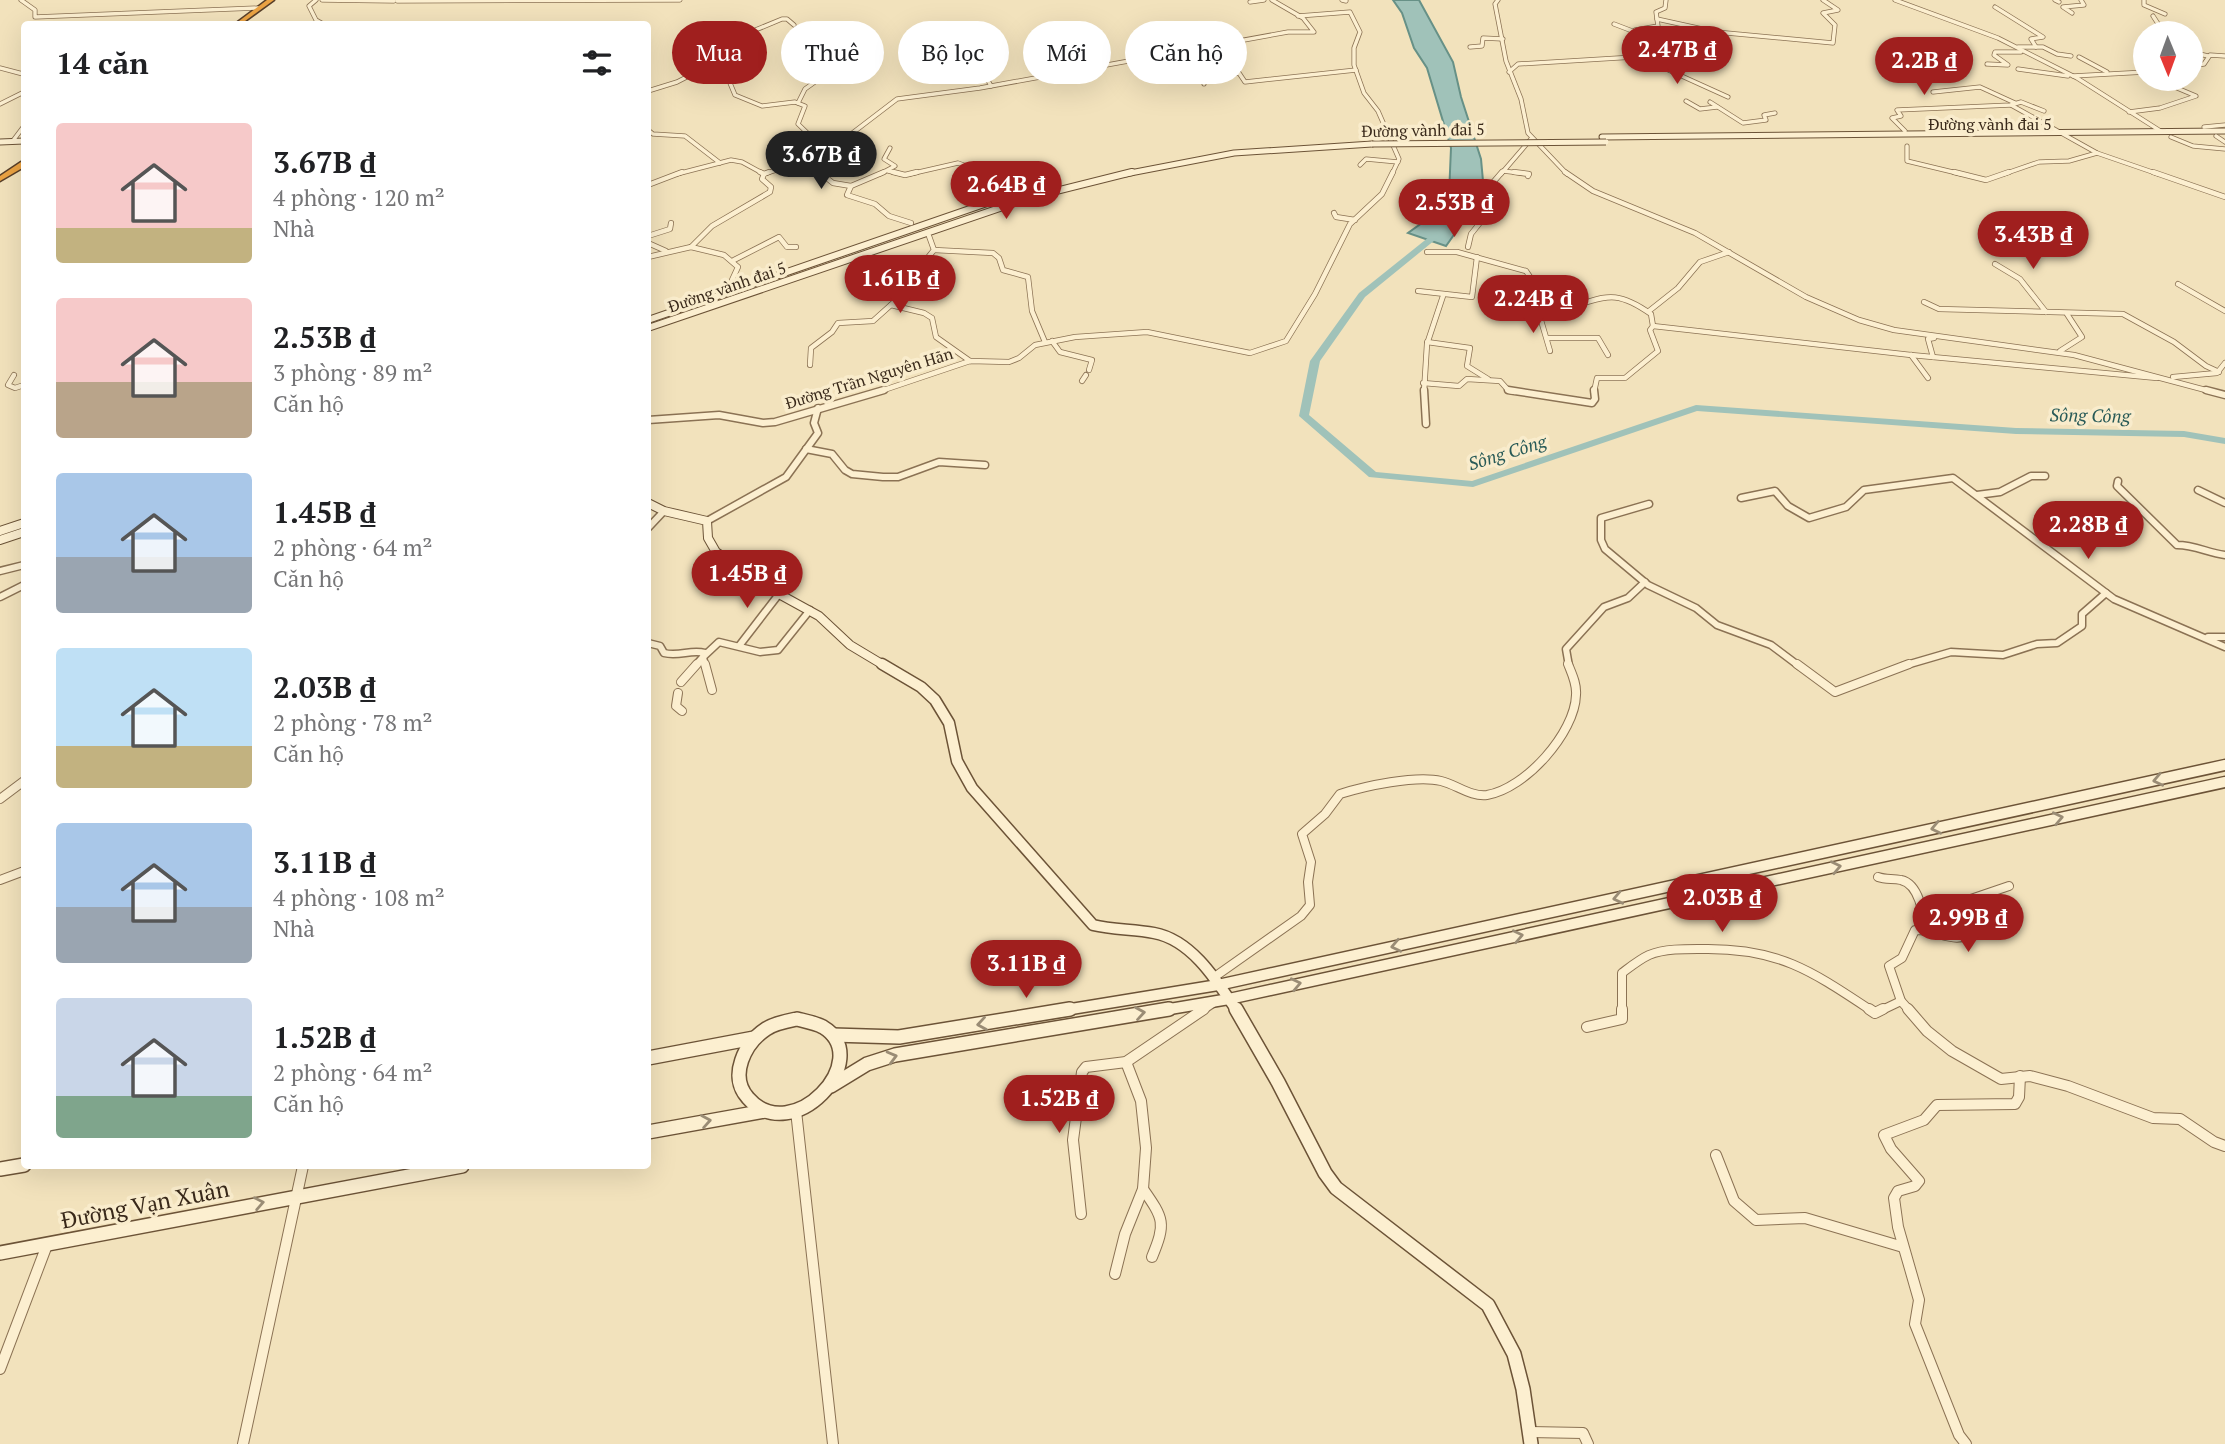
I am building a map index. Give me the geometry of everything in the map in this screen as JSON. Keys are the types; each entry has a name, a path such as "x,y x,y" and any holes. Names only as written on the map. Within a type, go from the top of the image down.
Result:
{"highway":[{"path":"242,21 271,0"},
{"path":"0,179 21,166"}],"street":[{"path":"21,0 35,10 35,17 258,8"},
{"path":"316,0 309,7 318,21"},
{"path":"322,0 680,0"},
{"path":"1250,2 1264,0"},
{"path":"651,184 678,173 720,163 739,161 764,174 805,162 831,150 897,99 991,86 1288,32 1314,32 1298,16 1272,0"},
{"path":"1498,0 1495,4 1509,72 1521,99 1531,139 1578,183 1695,233 1830,309 1878,326 1938,337 2058,352 2225,395"},
{"path":"1636,32 1637,28 1658,26 1657,11 1665,8 1666,0"},
{"path":"1657,19 1716,32 1833,43 1835,25 1824,13 1838,10 1823,0"},
{"path":"1895,0 1987,33 2017,47 2072,76 2162,132"},
{"path":"2072,13 2063,7 2084,5 2081,0"},
{"path":"2144,0 2144,5 2165,14"},
{"path":"1995,7 2043,37 2031,39 2036,47"},
{"path":"1298,16 1350,12 1360,32 1354,48 1356,70 1364,93 1378,112 1388,139 1398,152 1398,162 1366,159 1360,165"},
{"path":"2153,16 2156,21"},
{"path":"767,25 782,19 786,21"},
{"path":"1614,24 1636,32 1657,66 1716,88 1728,96 1710,102 1743,123 1766,120 1764,115 1775,113"},
{"path":"1704,51 1711,45 1710,38 1716,36 1716,32"},
{"path":"1469,47 1482,46 1483,38 1503,39"},
{"path":"2017,47 2036,47 2071,56"},
{"path":"1987,64 2008,65 1994,55 1995,52 2025,52"},
{"path":"2203,55 2225,56"},
{"path":"2203,64 2208,56"},
{"path":"1509,72 1518,64 1652,57"},
{"path":"2079,57 2089,65 2108,72"},
{"path":"0,68 21,73"},
{"path":"2018,69 2072,76 2133,72"},
{"path":"1247,82 1356,70"},
{"path":"651,90 672,84"},
{"path":"731,84 737,96 765,107 798,103 805,107 799,126 822,147 831,150"},
{"path":"798,103 803,91 812,84"},
{"path":"1933,92 1980,87 2096,153 2225,197"},
{"path":"2129,112 2160,108 2196,96 2185,91"},
{"path":"0,104 21,94"},
{"path":"1686,101 1700,109 1717,107"},
{"path":"1905,131 1892,118 1902,115 1897,110 2024,103 2044,111"},
{"path":"2210,131 2204,127 2225,125"},
{"path":"12,142 21,130"},
{"name":"Đường vành đai 5","path":"651,319 990,202 1088,176 1202,152 1261,145 1370,141 1898,137 2210,131 2225,134"},
{"path":"651,132 672,132 689,136 720,163"},
{"name":"Đường vành đai 5","path":"1898,137 2068,138 2225,134"},
{"path":"2171,136 2190,146 2225,149"},
{"path":"2216,136 2225,142"},
{"path":"1468,247 1471,234 1479,224 1484,193 1531,139"},
{"path":"0,142 21,141"},
{"name":"Đường vành đai 5","path":"651,327 1032,197 1205,158 1264,149 1370,141"},
{"path":"1907,146 1909,162 1986,180 2039,162 2073,161 2096,153"},
{"path":"805,162 833,183 850,186 895,166 884,159 890,148"},
{"name":"Đường Trần Nguyên Hãn","path":"651,420 719,415 769,423 911,382 970,361 1009,362 1020,358 1031,346 1052,341 1147,332 1250,354 1286,341 1315,294 1350,224 1382,194 1398,162"},
{"path":"888,171 905,175 961,163 1004,182 1007,191 1017,193"},
{"path":"1503,171 1529,174 1528,176"},
{"path":"691,247 712,226 770,192 771,187 762,179 764,174"},
{"path":"850,186 848,196 875,204 888,216 911,223"},
{"path":"1334,213 1336,217 1355,220"},
{"path":"651,235 670,229 671,223"},
{"path":"929,236 934,250"},
{"path":"734,260 779,237 787,247 796,247"},
{"path":"651,243 666,251"},
{"path":"651,256 691,247 726,255 734,260 738,267 732,280"},
{"path":"810,365 811,348 832,332 838,323 870,322 921,278 921,266 934,250"},
{"path":"934,250 993,253 999,258 1003,270 1028,277 1034,318 1045,342"},
{"path":"1427,252 1457,252 1526,271 1552,314 1540,317 1550,351"},
{"path":"1649,311 1678,288 1700,262 1729,252"},
{"path":"1418,291 1443,296 1472,297 1477,257"},
{"path":"1995,264 2020,276 2046,312"},
{"path":"2178,284 2225,311"},
{"path":"1423,383 1459,386 1465,379 1490,380 1502,382 1509,391 1592,403 1595,399 1594,386 1597,378 1625,378 1657,353 1650,330 1653,316 1630,299 1612,294 1559,309 1549,306"},
{"path":"1426,424 1422,362 1443,296"},
{"path":"1924,302 1936,309 2128,315 2220,372"},
{"path":"891,305 924,313 932,318 936,337 970,361"},
{"path":"2058,352 2082,337 2067,313"},
{"path":"1653,326 1911,355 2166,378 2220,372"},
{"path":"1933,357 1928,340 1938,337"},
{"path":"1548,338 1598,338 1608,355"},
{"path":"1052,341 1062,353 1092,360 1082,381"},
{"path":"1427,342 1469,348 1467,366 1490,380"},
{"path":"1911,355 1928,379"},
{"path":"2220,372 2225,363"},
{"path":"14,375 8,385 15,388 21,386"},
{"path":"651,504 664,511 707,521 781,481 818,431 814,423 818,408"},
{"path":"806,449 832,454 845,470 867,476 898,477 939,462 985,465"},
{"path":"1977,495 2000,492 2031,476 2045,476"},
{"path":"1741,498 1775,491 1788,506 1807,518 1843,509 1864,489 1946,477 1959,480 2106,593 2124,604 2225,647"},
{"path":"2118,481 2117,486 2177,545 2194,545 2214,554 2225,555"},
{"path":"2198,490 2225,503"},
{"path":"1650,504 1606,516 1600,521 1605,549 1646,582 1696,608 1717,625 1770,645 1831,690 1841,692 1899,667 1951,652 2003,655 2037,644 2062,642 2082,626 2081,614 2106,593"},
{"path":"651,525 664,511"},
{"path":"707,521 708,538 716,552 779,594 819,615 849,645 921,687 935,700 949,723 957,761 972,788 1093,925 1159,934 1186,948 1216,982 1223,1000 1336,1188 1488,1305 1496,1315 1512,1346 1524,1390 1531,1438 1583,1433 1588,1444"},
{"path":"0,531 21,524"},
{"path":"0,540 21,533"},
{"path":"0,571 21,566"},
{"path":"1216,982 1301,916 1310,905 1308,882 1311,862 1302,834 1325,814 1340,794 1429,780 1480,796 1491,795 1523,776 1553,750 1567,727 1576,699 1575,677 1568,668 1566,649 1604,607 1628,598 1646,582"},
{"path":"0,597 21,586"},
{"path":"739,646 779,594"},
{"path":"681,682 716,642 760,652 782,648 810,610"},
{"path":"2206,638 2225,637"},
{"path":"651,644 660,646 664,653 685,656 694,650 704,655"},
{"path":"704,655 712,690"},
{"path":"678,693 677,706 682,711"},
{"path":"833,1035 899,1037 1216,982 2225,765"},
{"path":"651,1131 765,1111 796,1111 816,1102 831,1086 867,1064 895,1055 1223,1000 2225,782"},
{"path":"0,799 21,783"},
{"path":"0,880 21,873"},
{"path":"1878,877 1903,880 1909,885 1924,909 1924,929"},
{"path":"2009,887 1962,902 1976,931 1964,940 1950,940 1924,929 1915,930 1902,958 1889,966 1901,1001 1932,1037 2001,1079 2010,1080 2020,1076 2060,1084 2152,1118 2180,1119 2214,1142 2225,1146"},
{"path":"1587,1027 1622,1019 1622,973 1649,955 1687,949 1712,947 1767,954 1826,981 1875,1013 1901,1001"},
{"path":"1081,1214 1073,1140 1082,1072 1086,1067 1094,1065 1126,1062 1223,1000"},
{"path":"765,1111 748,1098 739,1080 742,1058 755,1038 767,1028 797,1019 824,1026 833,1035 840,1051 839,1069 831,1086"},
{"path":"651,1057 755,1038"},
{"path":"1115,1274 1125,1234 1143,1189 1146,1136 1143,1110 1126,1062"},
{"path":"1966,1444 1959,1435 1915,1324 1919,1300 1898,1227 1894,1194 1919,1181 1916,1174 1892,1152 1884,1135 1924,1120 1937,1105 2015,1104 2019,1097 2020,1076"},
{"path":"796,1111 832,1444"},
{"path":"1716,1155 1733,1203 1749,1217 1756,1220 1805,1218 1903,1247"},
{"path":"0,1169 21,1166"},
{"path":"243,1444 302,1169"},
{"name":"Đường Vạn Xuân","path":"0,1253 445,1169"},
{"path":"1143,1189 1156,1208 1163,1231 1152,1256"},
{"path":"0,1369 47,1244"}],"water":[{"path":"1393,0 1419,0 1453,62 1481,159 1484,192 1446,246 1408,233 1433,215 1449,195 1451,148 1427,68 1414,48 1402,13"}],"waterway":[{"name":"Sông Công","path":"1442,231 1362,295 1315,361 1304,416 1373,475 1473,484 1696,408 2016,431 2184,434 2225,441"}]}
